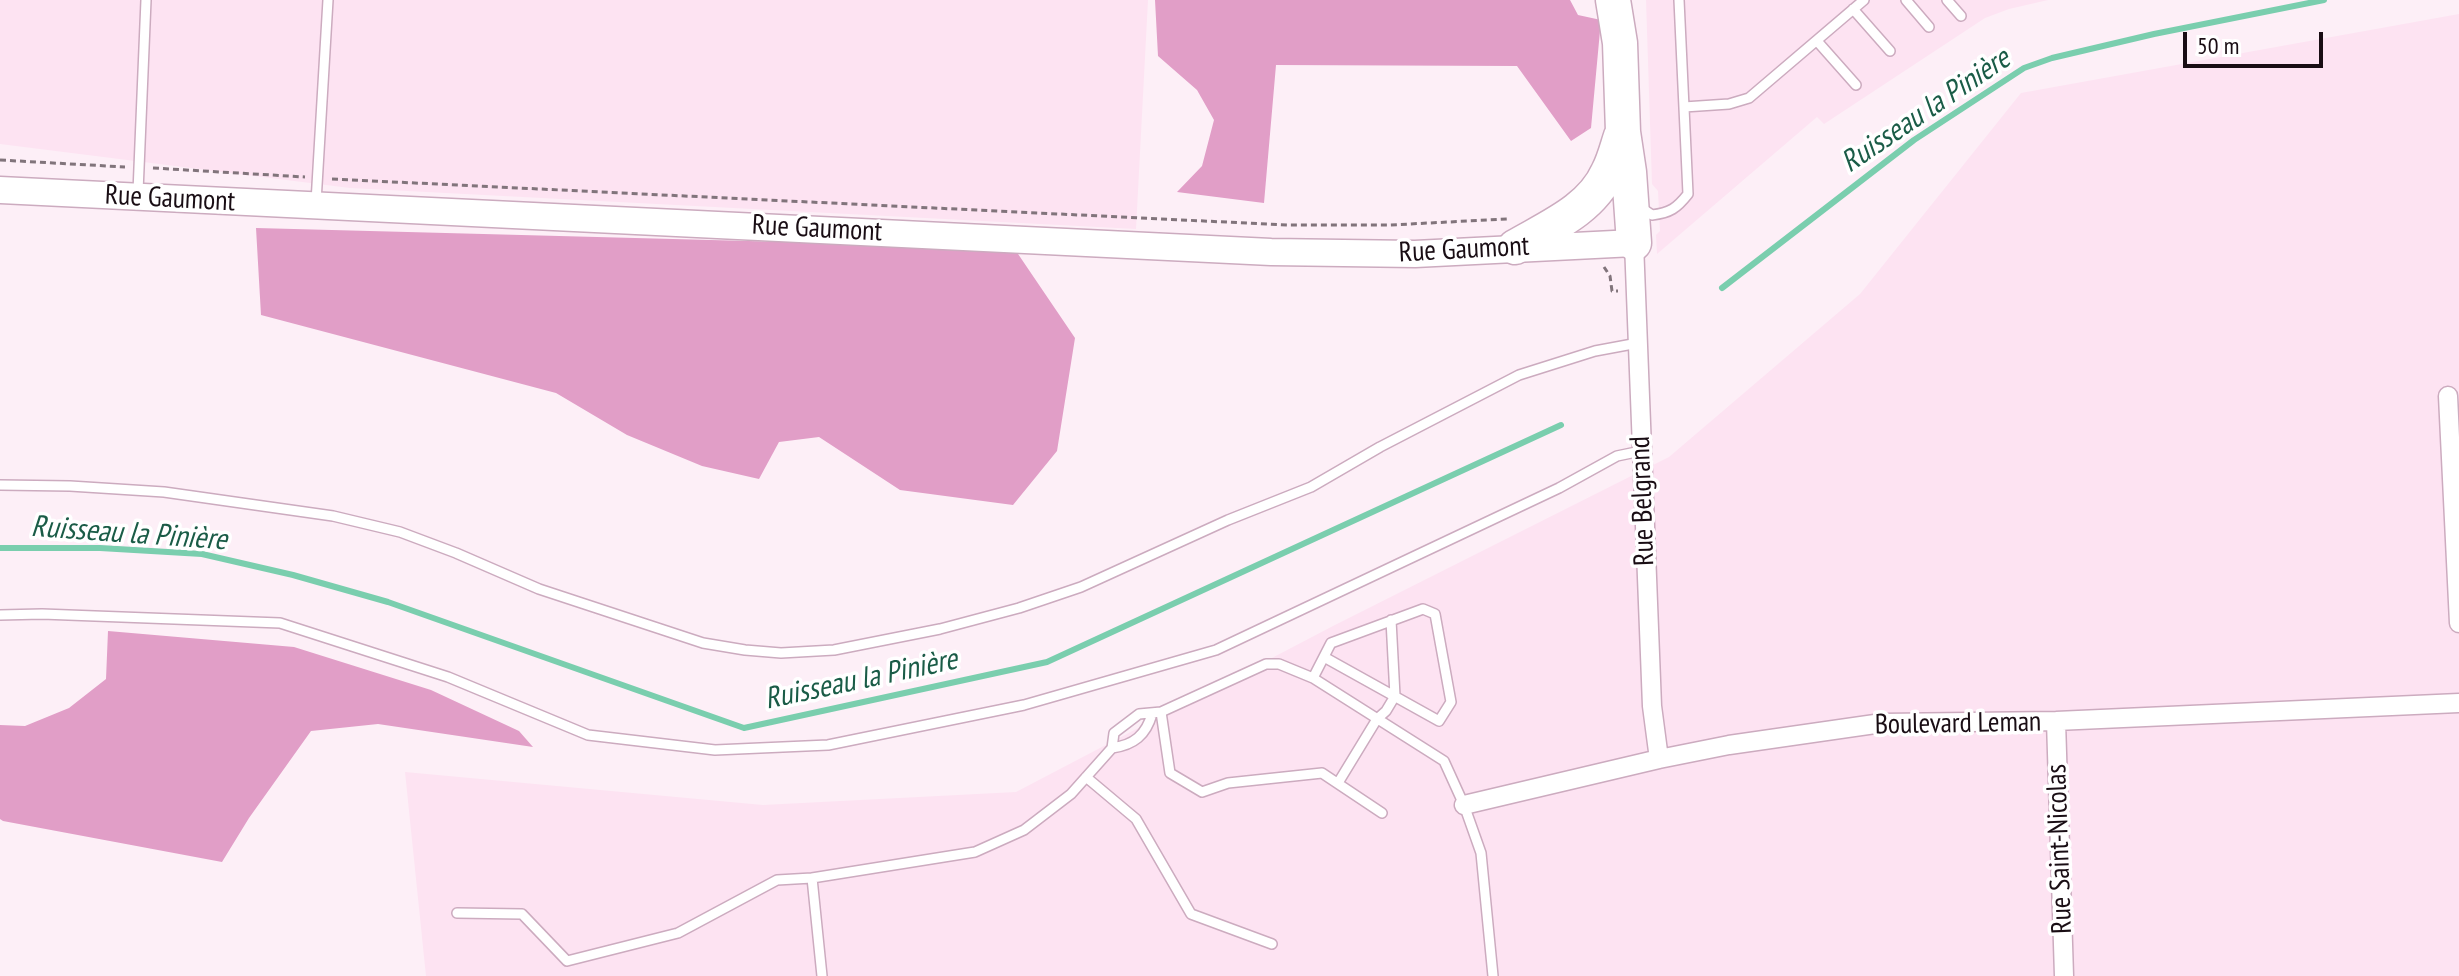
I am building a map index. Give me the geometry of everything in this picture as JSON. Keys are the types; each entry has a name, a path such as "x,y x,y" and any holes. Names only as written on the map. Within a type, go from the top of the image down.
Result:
{"highway":[{"path":"1613,0 1620,43 1623,132 1639,220"},
{"path":"1514,233 1572,214 1590,198 1608,173 1623,132"}],"street":[{"name":"Rue Gaumont","path":"0,190 1271,252 1403,254 1514,233 1639,220"},
{"name":"Rue Belgrand","path":"1639,220 1641,451 1652,706 1659,759"},
{"path":"2448,396 2459,623"},
{"name":"Boulevard Leman","path":"1464,805 1729,745 1882,723 2056,721 2459,703"},
{"name":"Rue Saint-Nicolas","path":"2056,721 2064,976"}],"lane":[{"path":"137,197 146,0"},
{"path":"316,206 328,0"},
{"path":"1639,220 1674,210 1688,194 1679,0"},
{"path":"1684,107 1729,104 1749,98 1864,0"},
{"path":"1906,0 1929,27"},
{"path":"1947,0 1961,16"},
{"path":"1853,9 1890,51"},
{"path":"1817,41 1856,85"},
{"path":"0,485 164,492 333,516 400,532 539,589 703,643 781,653 834,650 887,642 940,629 1019,608 1081,587 1228,520 1311,487 1380,447 1519,375 1595,351 1638,343"},
{"path":"0,615 280,623 448,677 588,735 715,750 828,745 1024,705 1216,650 1559,488 1617,456 1641,451"},
{"path":"1313,678 1331,643 1423,609 1435,614 1451,702 1439,721 1324,657"},
{"path":"1338,783 1377,719 1395,696 1391,620"},
{"path":"457,913 522,914 567,961 678,933 777,880 812,878 975,852 1024,830 1071,794 1112,748 1114,733 1139,714 1156,713 1266,664 1279,664 1313,678 1444,761 1481,853 1493,976"},
{"path":"1112,748 1126,746 1147,729 1156,713"},
{"path":"1156,713 1170,773 1202,792 1228,783 1322,773 1382,813"},
{"path":"1086,777 1136,819 1191,914 1272,944"},
{"path":"812,878 822,976"}],"path":[{"name":"Rue Gaumont","path":"0,160 127,167"},
{"name":"Rue Gaumont","path":"150,168 311,178"},
{"name":"Rue Gaumont","path":"333,179 1514,233"},
{"path":"1597,262 1610,276 1612,291"}],"shaded area":[{"path":"0,0 1148,0 1136,229 350,188 0,144"},
{"path":"1155,0 1570,0 1578,15 1601,20 1591,128 1571,141 1517,66 1276,65 1264,203 1177,192 1202,166 1214,120 1197,90 1158,56"},
{"path":"1646,0 2048,0 1985,18 1824,124 1817,117 1657,254 1656,235 1660,231 1658,191 1652,184"},
{"path":"2459,14 2459,976 426,976 405,772 763,805 1016,792 1333,626 1669,457 1860,294 2021,93"},
{"path":"256,228 1014,248 1075,338 1057,451 1013,505 900,490 819,437 779,442 759,479 702,466 627,435 556,393 261,315"},
{"path":"108,631 294,647 431,690 519,731 533,747 378,724 311,731 222,862 3,821 0,819 0,725 25,726 69,708 106,679"}],"waterway":[{"name":"Ruisseau la Pinière","path":"1722,288 1914,140 2024,68 2052,58 2154,34 2324,0"},
{"name":"Ruisseau la Pinière","path":"0,548 100,548 202,554 293,575 388,602 744,728 1047,662 1561,425"}]}
